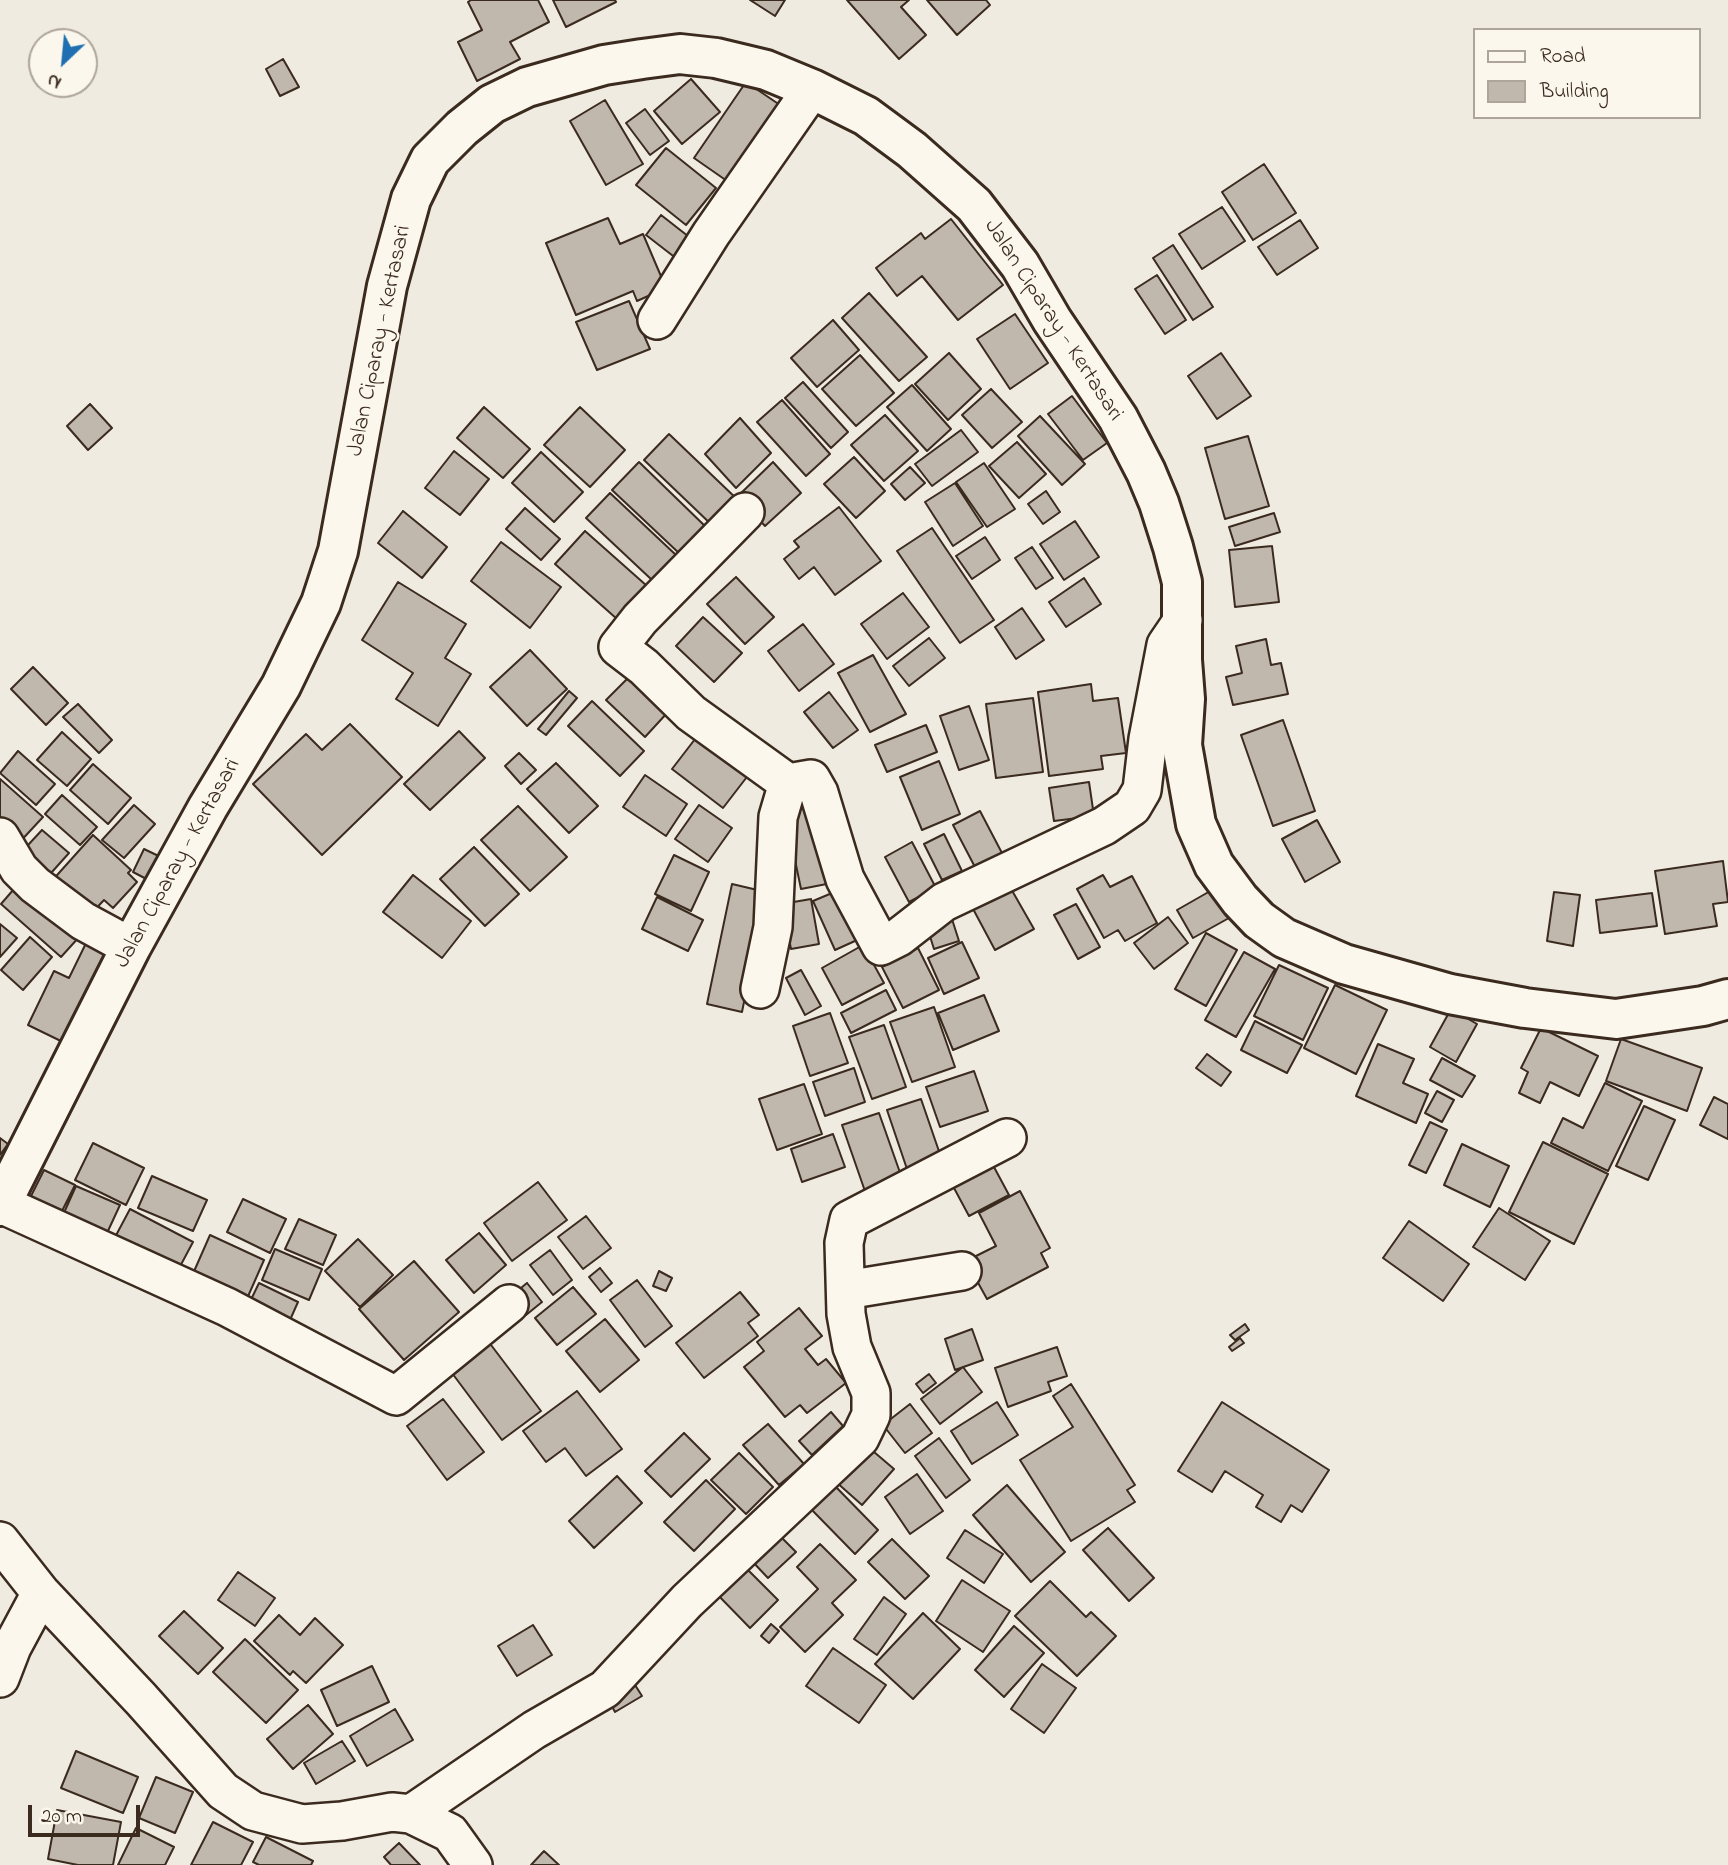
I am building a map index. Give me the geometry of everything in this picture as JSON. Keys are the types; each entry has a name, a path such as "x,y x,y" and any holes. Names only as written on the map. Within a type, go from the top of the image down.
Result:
{"main road":[{"name":"Jalan Ciparay - Kertasari","path":"1,1205 131,947 208,807 281,686 321,603 338,551 387,286 411,199 430,160 462,128 492,104 527,87 604,65 680,54 716,58 766,70 866,116 912,150 974,205 1020,265 1052,320 1118,418 1146,472 1173,547 1182,582 1185,699 1182,745 1196,824 1214,865 1259,920 1284,938 1314,953 1395,980 1450,994 1525,1008 1616,1019 1703,1006 1728,999"}],"street":[{"path":"657,320 718,223 812,89"},
{"path":"745,512 640,619 618,647 644,667 691,713 788,783 811,779 820,793 845,879 881,946 899,937 944,902 1104,826 1132,807 1142,790 1148,739 1166,645 1183,620"},
{"path":"760,989 773,927 778,817 788,783"},
{"path":"0,837 19,869 35,885 83,920 131,947"},
{"path":"411,1814 534,1730 605,1689 687,1601 860,1438 872,1415 871,1393 852,1347 846,1314 844,1243 849,1220 1007,1138"},
{"path":"1,1205 227,1307 396,1396 509,1304"},
{"path":"846,1290 962,1270"},
{"path":"0,1541 41,1593 142,1699 223,1791 253,1811 302,1824 342,1821 393,1812 411,1814 450,1833 473,1865"},
{"path":"0,1678 12,1647 41,1593"}],"building":[{"path":"538,0 549,22 510,42 520,59 477,81 458,42 482,30 468,2"},
{"path":"553,0 615,0 616,2 566,27"},
{"path":"750,0 785,0 775,16"},
{"path":"847,0 909,0 901,7 926,35 899,59"},
{"path":"927,0 986,0 990,5 957,35"},
{"path":"283,59 299,87 280,96 266,69"},
{"path":"691,79 720,112 682,144 654,111"},
{"path":"746,82 780,105 727,181 694,158"},
{"path":"605,100 643,164 606,185 570,121"},
{"path":"645,109 669,141 650,155 626,123"},
{"path":"666,148 716,188 686,225 636,185"},
{"path":"1264,164 1296,213 1253,240 1222,192"},
{"path":"1222,207 1245,241 1202,269 1179,234"},
{"path":"661,215 693,240 677,259 646,235"},
{"path":"608,218 620,244 643,234 666,288 637,301 633,291 576,315 546,243"},
{"path":"951,219 1003,285 958,320 922,276 897,296 876,268 921,233 925,239"},
{"path":"1300,220 1318,248 1277,275 1258,247"},
{"path":"1173,245 1213,307 1193,320 1153,258"},
{"path":"1157,275 1186,320 1165,334 1135,289"},
{"path":"869,293 927,357 899,381 842,318"},
{"path":"629,301 650,349 597,370 576,322"},
{"path":"1015,314 1048,363 1010,389 977,339"},
{"path":"833,320 859,350 817,387 791,358"},
{"path":"949,353 981,389 948,420 915,384"},
{"path":"1221,353 1251,396 1217,419 1188,376"},
{"path":"860,355 894,393 856,426 822,389"},
{"path":"803,382 848,432 831,448 785,398"},
{"path":"912,385 951,429 927,451 887,407"},
{"path":"991,389 1022,422 992,448 962,415"},
{"path":"1072,396 1107,443 1083,460 1048,414"},
{"path":"782,400 830,454 806,476 757,422"},
{"path":"90,404 112,428 88,450 67,426"},
{"path":"484,407 530,449 503,478 457,438"},
{"path":"580,407 625,450 590,487 544,445"},
{"path":"885,415 918,451 884,481 851,445"},
{"path":"1040,416 1085,464 1062,485 1018,436"},
{"path":"740,418 771,453 736,488 705,454"},
{"path":"961,430 978,452 932,486 915,464"},
{"path":"669,434 740,502 715,528 644,460"},
{"path":"1248,436 1269,506 1225,519 1205,448"},
{"path":"1017,442 1046,474 1019,498 989,466"},
{"path":"454,451 489,479 460,515 425,488"},
{"path":"541,452 583,492 554,522 512,483"},
{"path":"854,457 885,491 856,518 824,484"},
{"path":"639,462 707,528 681,555 612,490"},
{"path":"773,462 801,493 765,526 738,496"},
{"path":"984,463 1015,509 987,527 956,482"},
{"path":"910,467 925,483 905,500 891,484"},
{"path":"955,483 983,526 953,546 925,502"},
{"path":"1046,491 1060,512 1043,524 1028,504"},
{"path":"610,493 676,555 652,580 586,518"},
{"path":"839,507 881,561 835,595 814,567 799,579 784,559 799,547 794,541"},
{"path":"525,508 560,539 541,560 506,529"},
{"path":"403,511 447,547 422,578 378,543"},
{"path":"1274,513 1280,532 1235,546 1229,527"},
{"path":"1075,521 1099,557 1064,580 1040,544"},
{"path":"932,528 994,620 960,643 897,551"},
{"path":"585,531 647,586 617,619 555,564"},
{"path":"985,537 1000,560 972,579 956,556"},
{"path":"501,542 561,587 530,628 471,581"},
{"path":"1272,546 1279,602 1235,607 1229,550"},
{"path":"1032,547 1053,578 1036,589 1015,558"},
{"path":"736,577 774,617 745,644 707,604"},
{"path":"1084,578 1101,604 1066,627 1049,602"},
{"path":"398,582 466,624 445,658 471,674 438,726 396,699 413,673 362,640"},
{"path":"903,593 929,627 887,659 861,624"},
{"path":"1022,608 1044,640 1016,659 995,627"},
{"path":"703,617 742,653 714,682 676,646"},
{"path":"803,624 834,664 799,691 768,651"},
{"path":"929,638 945,658 909,686 893,666"},
{"path":"1266,639 1271,665 1281,663 1288,694 1233,705 1226,677 1242,673 1236,646"},
{"path":"530,650 567,689 527,726 490,687"},
{"path":"873,655 906,714 870,732 838,673"},
{"path":"33,667 68,703 46,725 11,689"},
{"path":"630,676 668,712 645,737 606,700"},
{"path":"1091,684 1093,701 1118,698 1126,753 1101,756 1103,769 1049,776 1038,692"},
{"path":"569,691 577,698 546,735 538,729"},
{"path":"829,692 858,730 833,748 804,712"},
{"path":"1033,698 1043,772 996,778 986,704"},
{"path":"592,701 644,751 620,776 568,726"},
{"path":"78,704 112,740 99,753 63,717"},
{"path":"969,706 989,760 959,770 940,716"},
{"path":"1283,720 1315,811 1273,826 1241,735"},
{"path":"350,724 402,777 322,855 253,784 306,734 322,750"},
{"path":"926,725 937,752 887,772 875,745"},
{"path":"702,730 753,769 723,808 672,769"},
{"path":"459,731 485,758 430,810 404,784"},
{"path":"62,732 91,759 67,786 37,760"},
{"path":"18,751 55,784 36,805 0,773"},
{"path":"519,753 536,770 521,784 505,766"},
{"path":"939,761 960,814 922,830 900,777"},
{"path":"556,763 598,806 569,833 527,789"},
{"path":"93,764 131,798 108,824 70,790"},
{"path":"645,775 687,804 666,836 623,807"},
{"path":"0,779 43,817 17,845 0,830"},
{"path":"1089,782 1094,816 1054,821 1049,788"},
{"path":"62,795 97,827 80,845 45,814"},
{"path":"134,805 155,824 124,858 102,840"},
{"path":"699,805 732,828 708,862 675,839"},
{"path":"820,805 837,882 801,889 785,812"},
{"path":"518,806 567,857 530,891 481,840"},
{"path":"980,811 1003,855 976,869 953,825"},
{"path":"1317,820 1340,862 1305,882 1282,839"},
{"path":"42,830 69,853 43,882 16,858"},
{"path":"944,834 962,871 942,880 924,844"},
{"path":"93,835 131,870 128,873 137,882 113,908 104,900 88,917 50,883"},
{"path":"912,842 936,888 909,902 885,857"},
{"path":"474,847 519,894 485,926 440,879"},
{"path":"144,849 167,860 156,884 133,872"},
{"path":"674,855 709,872 691,911 655,894"},
{"path":"1723,861 1728,902 1713,904 1717,926 1665,934 1655,871"},
{"path":"413,875 471,921 442,958 383,912"},
{"path":"1103,875 1110,887 1132,876 1157,923 1125,941 1118,930 1104,938 1077,889"},
{"path":"20,882 80,936 61,957 1,904"},
{"path":"732,884 766,892 742,1012 707,1004"},
{"path":"1010,887 1034,929 995,950 972,907"},
{"path":"844,888 866,936 835,950 813,901"},
{"path":"1212,890 1229,918 1193,938 1177,910"},
{"path":"1554,892 1580,895 1573,946 1547,941"},
{"path":"1652,893 1657,926 1600,933 1596,900"},
{"path":"657,897 703,920 688,951 642,929"},
{"path":"811,899 819,944 791,949 782,904"},
{"path":"1076,904 1100,947 1078,959 1054,915"},
{"path":"951,916 959,941 934,949 926,924"},
{"path":"1168,917 1188,943 1154,969 1134,943"},
{"path":"0,924 17,938 0,957"},
{"path":"1206,933 1237,950 1206,1006 1175,989"},
{"path":"30,937 52,957 23,990 1,970"},
{"path":"89,937 115,949 69,1045 28,1025 54,971 69,978"},
{"path":"962,942 979,978 944,994 928,958"},
{"path":"863,945 884,983 842,1005 822,968"},
{"path":"918,948 939,990 903,1008 882,967"},
{"path":"1244,952 1275,969 1236,1037 1205,1020"},
{"path":"1279,965 1328,988 1303,1040 1254,1016"},
{"path":"801,970 821,1006 805,1015 786,978"},
{"path":"1335,985 1387,1010 1356,1074 1304,1048"},
{"path":"886,990 896,1010 851,1033 841,1013"},
{"path":"984,995 999,1031 953,1050 938,1013"},
{"path":"934,1007 955,1067 912,1082 890,1022"},
{"path":"1451,1009 1477,1024 1456,1062 1430,1047"},
{"path":"830,1013 848,1063 810,1076 793,1026"},
{"path":"1255,1021 1302,1045 1287,1073 1241,1050"},
{"path":"884,1025 906,1087 872,1099 849,1037"},
{"path":"1541,1028 1598,1056 1579,1096 1550,1082 1540,1103 1519,1093 1528,1072 1521,1068"},
{"path":"1621,1039 1702,1068 1687,1111 1606,1081"},
{"path":"1378,1044 1414,1059 1403,1083 1428,1094 1416,1123 1356,1096"},
{"path":"1207,1054 1231,1072 1221,1086 1196,1068"},
{"path":"1442,1058 1475,1076 1462,1097 1430,1080"},
{"path":"854,1068 865,1102 825,1116 813,1082"},
{"path":"974,1071 988,1111 940,1127 926,1087"},
{"path":"1605,1083 1642,1101 1608,1171 1551,1143 1563,1118 1583,1128"},
{"path":"804,1084 822,1134 777,1150 759,1099"},
{"path":"1437,1091 1454,1100 1442,1122 1425,1113"},
{"path":"1714,1097 1728,1104 1728,1139 1700,1125"},
{"path":"921,1099 942,1160 908,1172 887,1110"},
{"path":"1644,1106 1675,1120 1648,1180 1616,1166"},
{"path":"879,1113 904,1184 867,1197 842,1125"},
{"path":"1430,1122 1447,1130 1426,1173 1409,1165"},
{"path":"833,1134 845,1167 802,1182 791,1149"},
{"path":"0,1138 8,1144 0,1155"},
{"path":"1543,1142 1608,1174 1574,1244 1509,1212"},
{"path":"93,1143 144,1168 126,1205 75,1180"},
{"path":"1462,1144 1509,1166 1490,1207 1444,1185"},
{"path":"987,1154 1009,1195 969,1216 947,1175"},
{"path":"44,1170 75,1185 55,1225 24,1210"},
{"path":"152,1176 207,1200 193,1231 138,1208"},
{"path":"538,1182 567,1220 512,1261 484,1223"},
{"path":"76,1186 120,1205 101,1246 58,1226"},
{"path":"1020,1191 1050,1248 1041,1253 1048,1267 987,1299 966,1261 996,1246 979,1213"},
{"path":"243,1199 286,1219 270,1253 227,1232"},
{"path":"1499,1208 1550,1241 1525,1280 1473,1247"},
{"path":"130,1209 193,1242 176,1274 113,1241"},
{"path":"586,1216 611,1248 583,1269 558,1237"},
{"path":"299,1219 336,1235 323,1265 285,1249"},
{"path":"1409,1221 1469,1264 1443,1301 1383,1258"},
{"path":"479,1233 506,1265 474,1293 446,1260"},
{"path":"210,1235 264,1260 242,1310 188,1285"},
{"path":"358,1239 393,1275 360,1307 325,1271"},
{"path":"275,1249 322,1269 309,1300 262,1280"},
{"path":"550,1250 572,1280 553,1295 530,1265"},
{"path":"414,1261 459,1312 404,1360 359,1309"},
{"path":"600,1268 612,1283 601,1292 589,1277"},
{"path":"659,1271 672,1278 666,1291 653,1286"},
{"path":"637,1280 672,1326 645,1347 610,1300"},
{"path":"259,1283 298,1302 286,1329 246,1310"},
{"path":"527,1283 542,1302 526,1315 510,1297"},
{"path":"573,1287 596,1314 557,1345 535,1318"},
{"path":"740,1292 759,1315 748,1323 758,1336 704,1378 676,1343"},
{"path":"799,1308 822,1336 805,1349 818,1365 826,1359 846,1383 807,1413 800,1405 785,1417 744,1367 764,1351 757,1342"},
{"path":"605,1319 639,1360 600,1392 566,1351"},
{"path":"1245,1324 1249,1330 1235,1340 1230,1335"},
{"path":"972,1329 983,1360 955,1370 945,1339"},
{"path":"485,1337 541,1411 502,1440 446,1365"},
{"path":"1240,1338 1244,1343 1232,1351 1229,1347"},
{"path":"1057,1347 1067,1376 1048,1382 1051,1391 1008,1407 995,1368"},
{"path":"963,1367 982,1392 940,1424 921,1399"},
{"path":"929,1374 936,1383 923,1393 916,1384"},
{"path":"1071,1384 1135,1485 1127,1490 1135,1502 1071,1541 1020,1460 1073,1427 1053,1396"},
{"path":"577,1391 622,1449 586,1476 565,1448 546,1462 523,1431"},
{"path":"443,1399 484,1452 447,1480 407,1426"},
{"path":"997,1402 1018,1435 972,1464 951,1431"},
{"path":"1222,1402 1329,1470 1302,1512 1291,1505 1281,1522 1256,1507 1263,1495 1225,1471 1212,1492 1178,1471"},
{"path":"910,1404 932,1433 905,1453 883,1425"},
{"path":"831,1412 843,1426 812,1455 799,1441"},
{"path":"768,1424 804,1464 779,1485 743,1445"},
{"path":"684,1433 710,1459 671,1497 645,1471"},
{"path":"939,1438 970,1480 946,1498 915,1456"},
{"path":"867,1446 894,1469 862,1505 835,1481"},
{"path":"739,1453 773,1487 746,1514 711,1480"},
{"path":"917,1474 943,1511 910,1534 885,1497"},
{"path":"617,1476 642,1503 594,1548 569,1521"},
{"path":"706,1480 735,1509 694,1551 664,1522"},
{"path":"834,1485 878,1530 855,1554 810,1508"},
{"path":"1007,1485 1065,1552 1031,1582 973,1515"},
{"path":"1108,1528 1154,1578 1129,1601 1083,1550"},
{"path":"965,1530 1003,1554 984,1583 947,1558"},
{"path":"777,1533 796,1552 768,1578 750,1559"},
{"path":"892,1539 929,1576 905,1599 868,1562"},
{"path":"820,1544 856,1580 832,1603 843,1615 805,1652 780,1627 818,1589 797,1567"},
{"path":"741,1563 778,1600 750,1628 713,1590"},
{"path":"238,1572 275,1598 255,1626 218,1600"},
{"path":"962,1580 1010,1611 983,1652 936,1621"},
{"path":"1050,1581 1086,1617 1091,1612 1116,1636 1077,1676 1015,1616"},
{"path":"884,1597 906,1614 877,1655 854,1639"},
{"path":"184,1611 223,1648 198,1674 159,1636"},
{"path":"923,1613 960,1649 913,1699 875,1664"},
{"path":"279,1615 300,1635 315,1618 343,1645 306,1683 293,1671 290,1675 254,1641"},
{"path":"771,1624 779,1631 769,1643 761,1636"},
{"path":"533,1625 552,1655 517,1676 498,1646"},
{"path":"1014,1626 1044,1653 1004,1697 975,1670"},
{"path":"245,1639 298,1690 266,1723 213,1672"},
{"path":"833,1648 886,1685 859,1723 806,1686"},
{"path":"1042,1664 1076,1688 1044,1733 1011,1709"},
{"path":"372,1666 389,1702 337,1726 321,1690"},
{"path":"630,1677 642,1696 615,1712 605,1693"},
{"path":"308,1705 333,1734 293,1769 267,1739"},
{"path":"395,1709 413,1740 367,1766 350,1736"},
{"path":"342,1741 355,1761 316,1784 304,1763"},
{"path":"76,1751 138,1777 123,1813 61,1788"},
{"path":"156,1777 193,1792 175,1833 139,1818"},
{"path":"57,1810 121,1822 113,1865 78,1865 48,1859"},
{"path":"213,1822 253,1842 241,1865 191,1865"},
{"path":"136,1828 174,1847 165,1865 118,1865"},
{"path":"266,1837 313,1861 311,1865 259,1865 253,1862"},
{"path":"399,1843 420,1865 391,1865 384,1857"},
{"path":"544,1851 559,1865 531,1865"}]}
